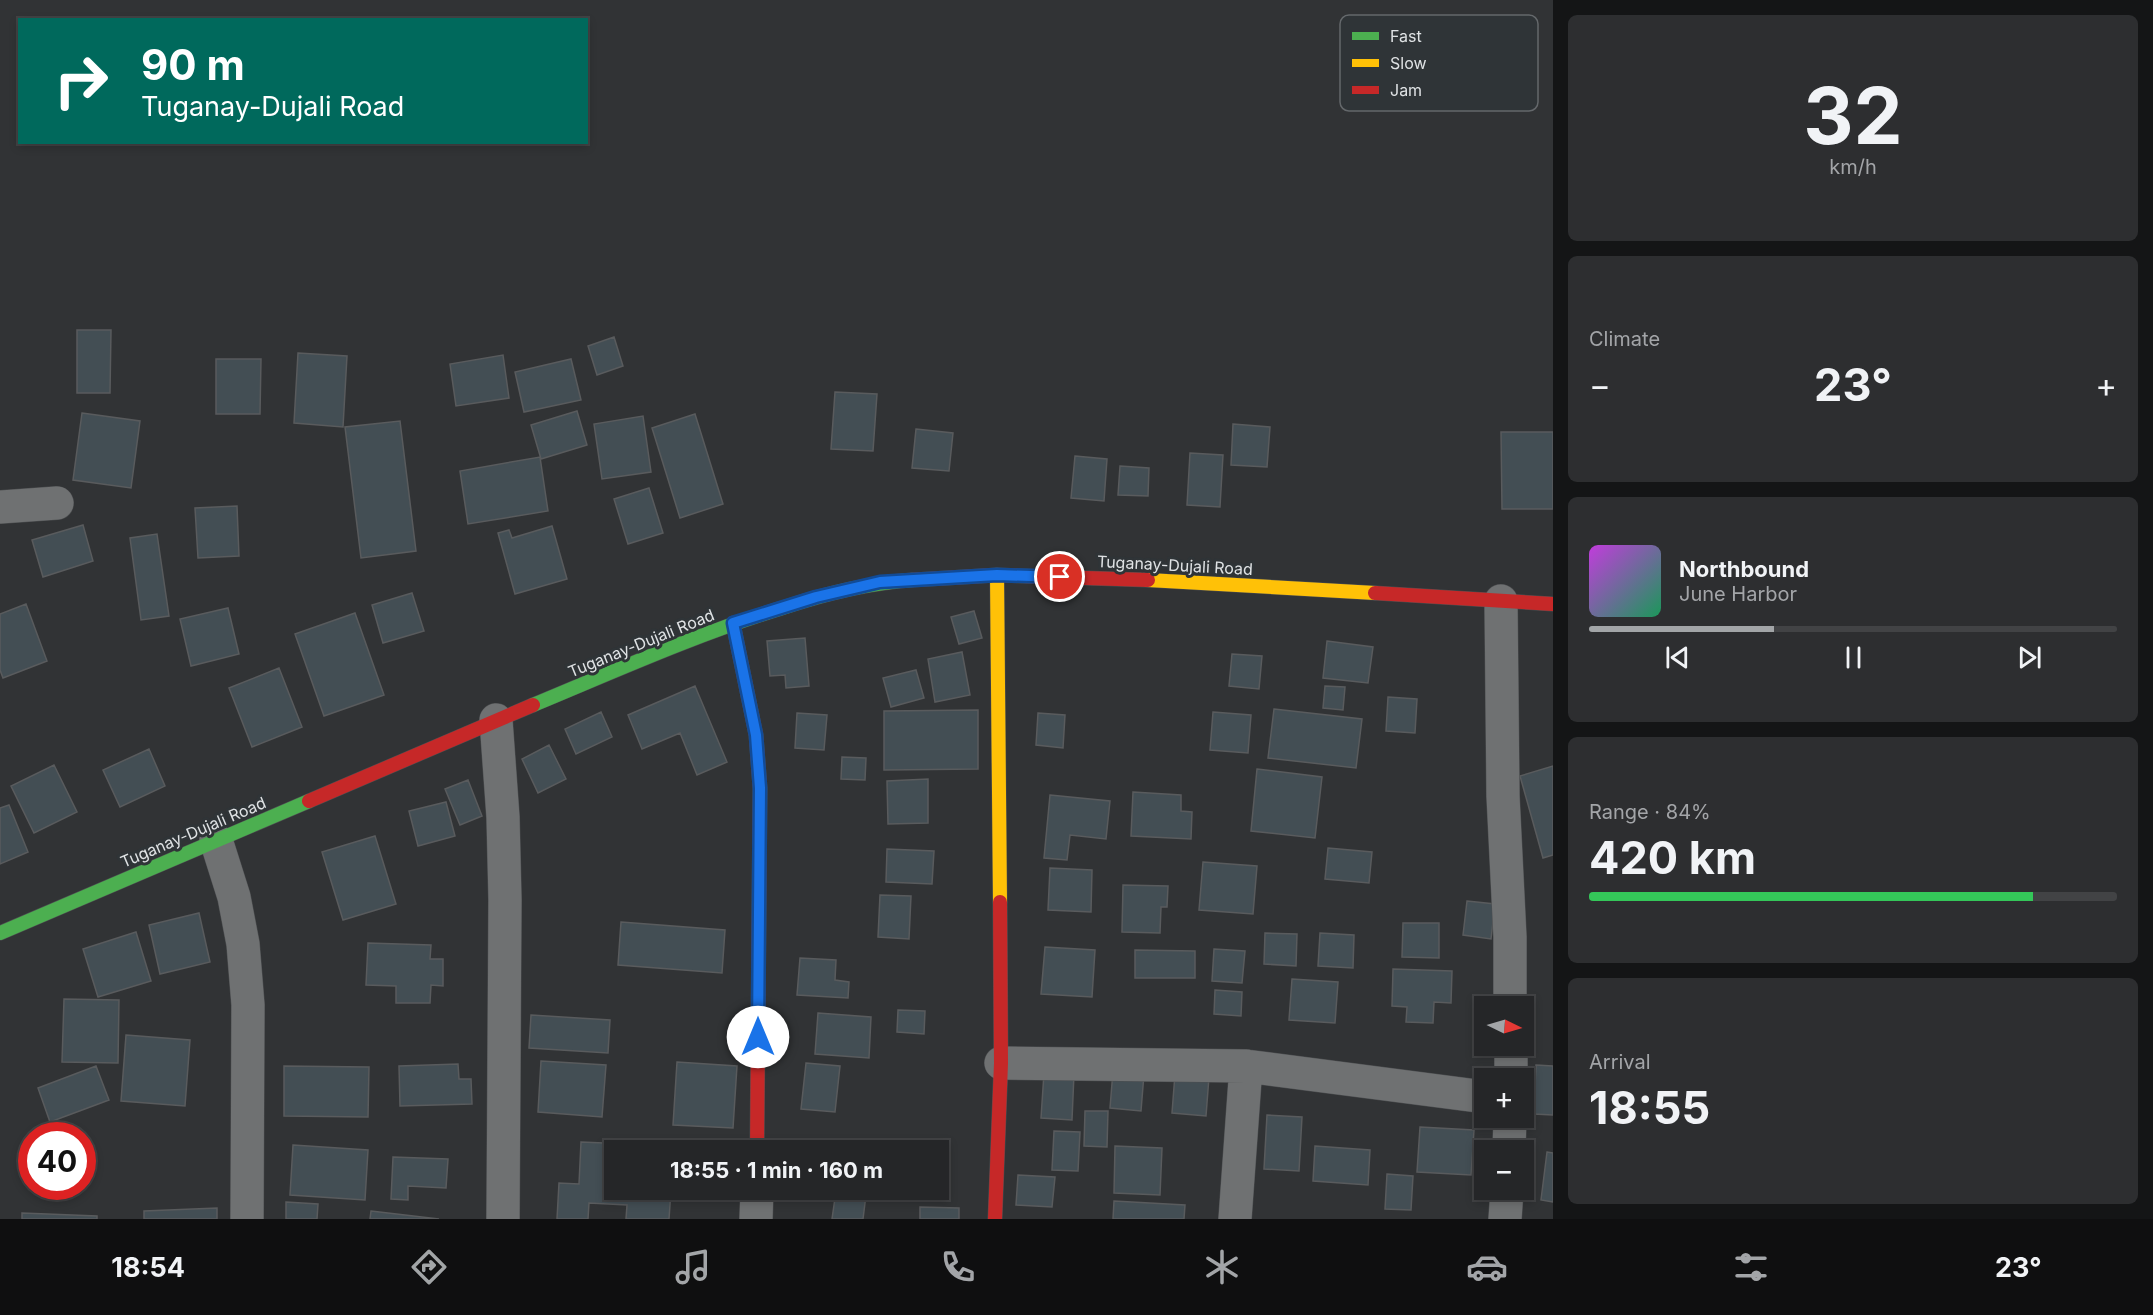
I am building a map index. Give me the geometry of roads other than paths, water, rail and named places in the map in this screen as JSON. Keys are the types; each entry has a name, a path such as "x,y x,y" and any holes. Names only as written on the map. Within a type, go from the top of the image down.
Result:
{"main road":[{"name":"Tuganay-Dujali Road","path":"0,933 496,720 733,623 816,597 880,582 997,575 1244,585 1553,604"},
{"path":"995,1219 1001,1063 997,575"},
{"path":"733,623 756,735 760,788 757,1140"}],"street":[{"path":"0,507 57,503"},
{"path":"1501,601 1503,796 1510,937 1510,996"},
{"path":"496,720 503,817 505,900 503,1219"},
{"path":"216,840 234,897 243,944 247,984 247,1219"},
{"path":"1001,1063 1246,1066 1474,1096"},
{"path":"1235,1219 1246,1066"},
{"path":"756,1219 757,1200"},
{"path":"1505,1219 1506,1200"}]}
